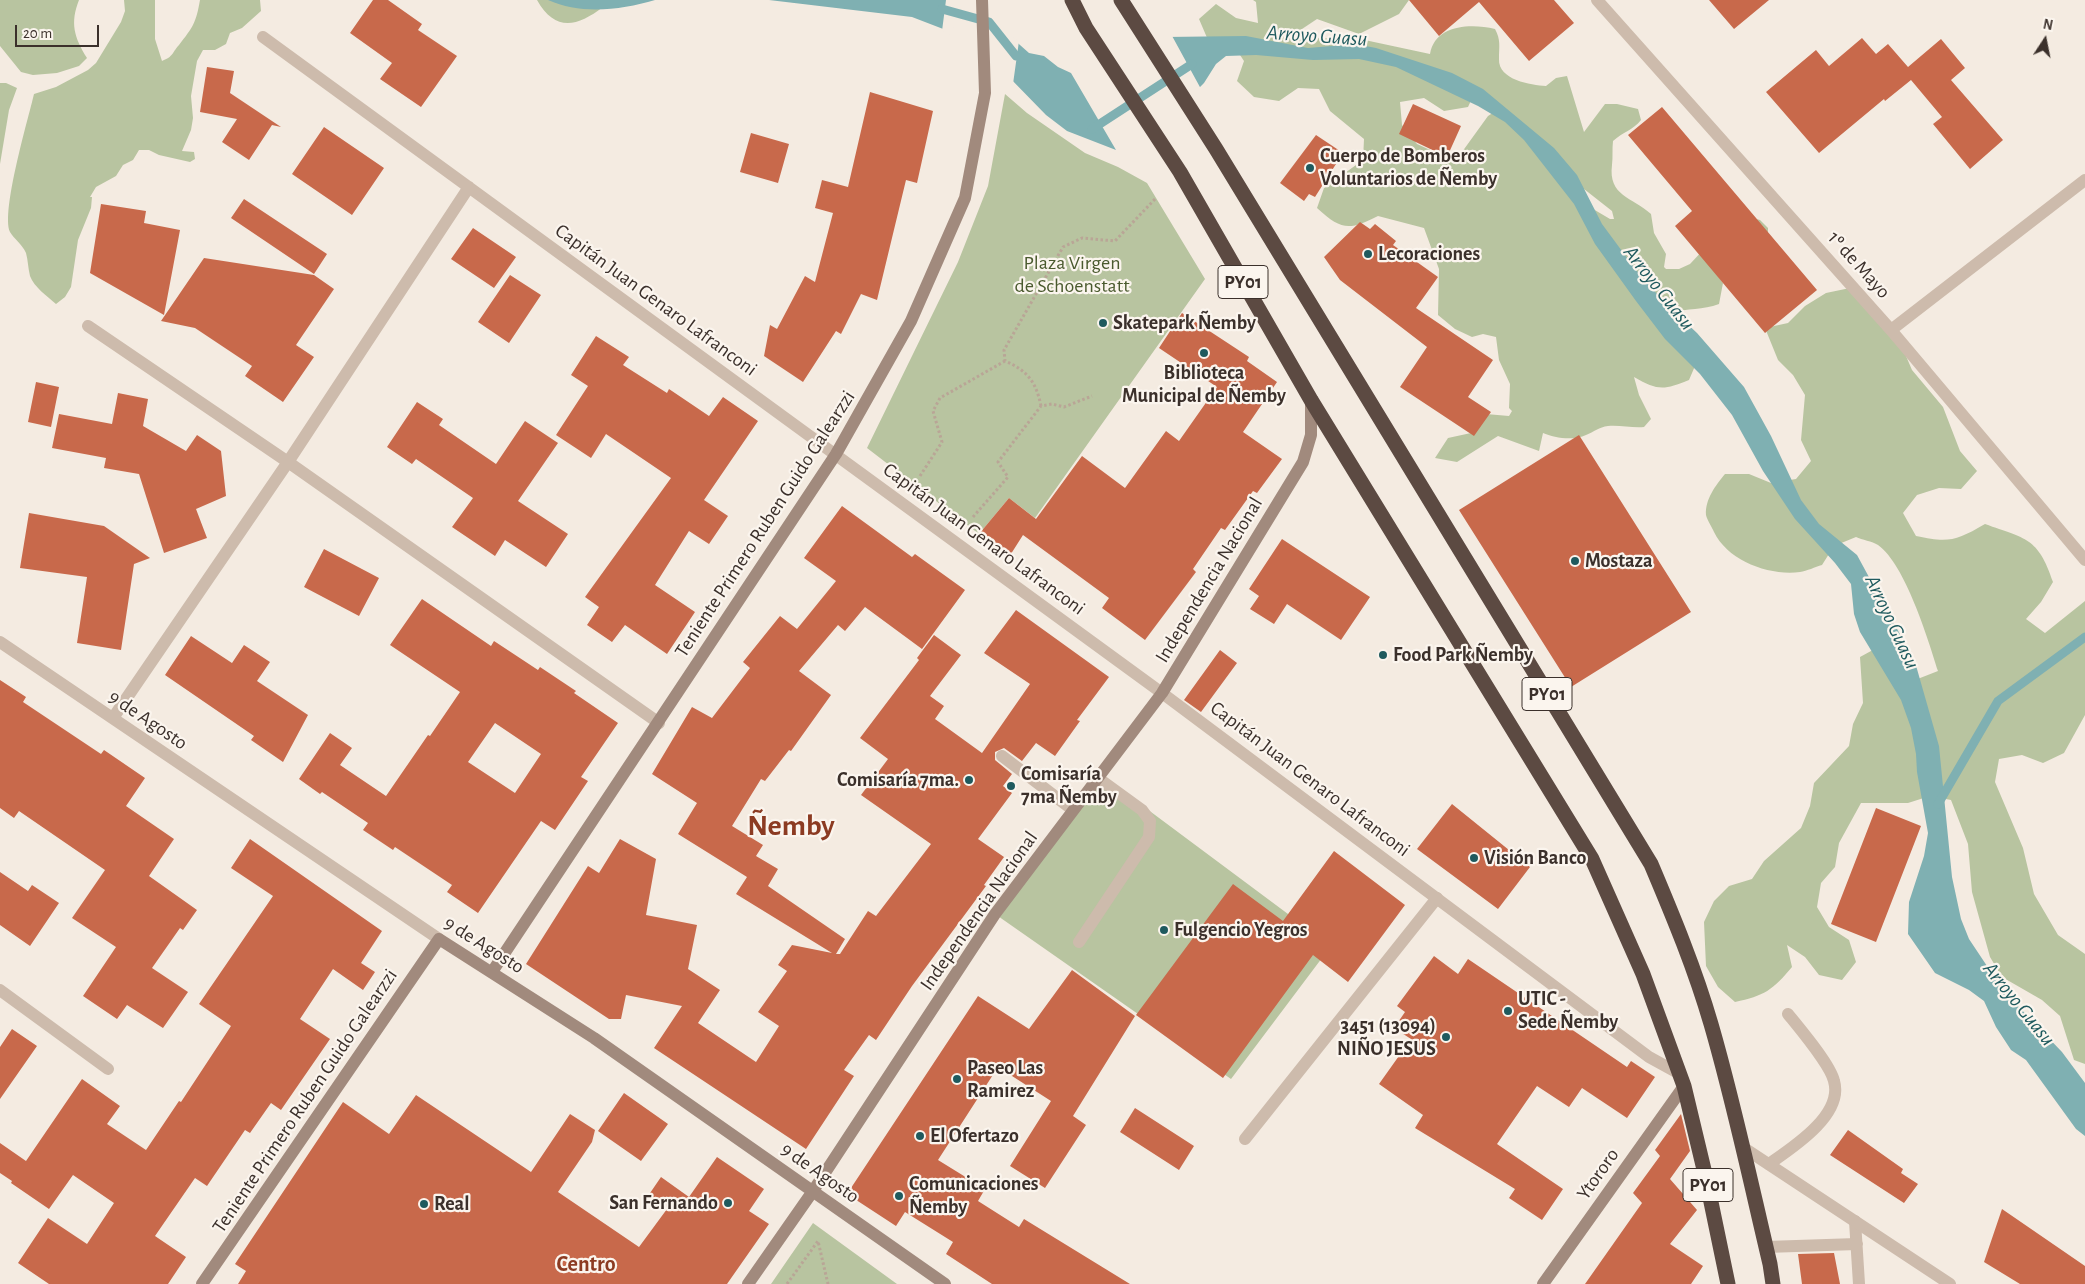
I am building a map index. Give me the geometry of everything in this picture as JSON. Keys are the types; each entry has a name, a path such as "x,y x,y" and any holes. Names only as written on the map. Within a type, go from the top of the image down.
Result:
{"highway":[{"name":"PY01","path":"1072,0 1086,28 1175,164 1311,400 1592,859 1643,974 1682,1080 1706,1178 1728,1284"},
{"name":"PY01","path":"1123,4 1216,149 1650,864 1680,931 1710,1023 1744,1148 1773,1284"}],"street":[{"name":"Teniente Primero Ruben Guido Galearzzi","path":"492,972 836,454 911,321 966,198 985,93 982,0"},
{"name":"1º de Mayo","path":"1597,0 1891,330 2085,560"},
{"name":"Capitán Juan Genaro Lafranconi","path":"263,38 1162,693 1682,1080"},
{"path":"1891,330 2085,180"},
{"path":"113,718 288,462 469,187"},
{"path":"88,326 288,462 659,723"},
{"name":"Independencia Nacional","path":"748,1284 813,1192 995,914 1162,693 1304,462 1311,435 1311,400"},
{"name":"9 de Agosto","path":"0,642 439,939 594,1038 945,1284"},
{"path":"1002,756 1073,810"},
{"path":"1079,942 1149,837 1150,821 1142,810 1098,778"},
{"path":"1245,1139 1437,898"},
{"name":"Teniente Primero Ruben Guido Galearzzi","path":"202,1284 439,939"},
{"path":"0,990 108,1069"},
{"path":"1769,1164 1825,1118 1833,1105 1835,1091 1834,1081 1828,1068 1788,1014"},
{"name":"Ytororo","path":"1543,1284 1682,1080"},
{"path":"1744,1148 1950,1284"},
{"path":"1855,1221 1859,1284"},
{"path":"1766,1246 1857,1244"}],"path":[{"path":"1005,361 1004,350 1063,247 1082,238 1115,241 1156,198"},
{"path":"1005,361 1017,366 1037,387 1041,406"},
{"path":"920,476 942,442 933,412 940,398 1005,361"},
{"path":"973,517 1008,477 998,462 1041,406 1052,404 1064,407 1092,396"},
{"path":"787,1284 818,1241 828,1284"}],"green space":[{"path":"0,0 79,0 74,23 76,36 87,58 79,66 57,73 33,75 21,72 0,46"},
{"path":"124,0 155,0 155,39 162,61 169,58 191,29 200,0 260,0 261,11 242,28 230,33 226,44 215,50 203,50 197,61 191,96 193,118 191,130 182,151 194,152 195,159 190,162 159,155 149,150 139,150 133,160 123,165 116,176 96,187 90,197 92,197 91,208 78,240 71,287 65,297 56,304 34,284 29,273 26,253 10,232 8,221 9,205 16,165 34,94 56,87 88,70 96,63 121,22 125,11"},
{"path":"537,0 602,0 603,7 584,19 567,23 559,22 551,17"},
{"path":"1253,0 1409,0 1399,14 1359,34 1317,19 1299,31 1322,39 1346,36 1430,54 1433,44 1439,37 1455,28 1475,26 1495,29 1499,40 1500,66 1509,77 1524,83 1546,86 1556,78 1567,76 1584,132 1605,104 1617,104 1638,109 1641,120 1613,141 1612,175 1614,183 1623,195 1651,214 1654,233 1666,254 1664,267 1666,269 1679,269 1690,264 1705,248 1749,217 1760,220 1768,228 1768,239 1715,272 1723,283 1719,304 1672,313 1698,359 1689,380 1673,386 1655,387 1634,377 1639,395 1651,419 1644,427 1608,426 1581,437 1570,438 1543,433 1539,451 1498,436 1457,462 1435,458 1448,438 1471,433 1486,414 1509,416 1512,411 1509,408 1510,384 1499,360 1496,337 1483,334 1472,337 1455,329 1438,315 1439,269 1424,228 1378,216 1360,224 1346,226 1333,221 1317,208 1324,188 1363,160 1364,139 1330,111 1319,89 1298,88 1279,101 1254,97 1237,81 1244,61 1232,43 1208,40 1199,19 1216,4 1236,18 1258,23 1256,2","holes":["1475,92 1502,107 1488,116 1462,152 1439,154 1417,144 1402,125 1400,102 1424,98 1444,111 1468,107","1584,189 1612,211 1614,219 1610,219 1588,206"]},
{"path":"0,83 6,83 17,88 9,110 0,164"},
{"name":"Plaza Virgen de Schoenstatt","path":"1005,94 1027,113 1085,153 1118,167 1147,183 1205,279 1035,518 1009,498 979,534 867,448 958,262 988,186"},
{"path":"1850,288 1903,349 1912,370 1943,407 1960,451 1977,471 1961,489 1939,488 1917,495 1903,513 1916,536 1944,540 1952,539 1985,524 2021,537 2029,542 2042,556 2053,582 2041,602 2026,619 2045,633 2085,601 2085,715 2064,753 2043,763 2022,755 1999,759 1995,782 2023,848 2034,894 2058,935 2085,954 2085,1064 2074,1060 2060,1016 2042,1000 2002,977 1990,957 1972,892 1968,844 1951,800 1930,796 1908,803 1861,803 1839,843 1835,867 1821,883 1817,907 1829,927 1849,940 1856,962 1842,980 1819,975 1805,957 1787,945 1792,967 1785,975 1767,991 1735,1002 1718,987 1706,966 1704,922 1714,901 1729,886 1752,879 1764,861 1801,828 1810,806 1814,783 1849,746 1853,724 1863,703 1860,657 1882,645 1915,680 1938,671 1922,622 1906,585 1888,555 1878,545 1856,537 1834,546 1822,565 1800,572 1775,572 1751,564 1729,551 1720,542 1706,515 1709,498 1725,474 1749,474 1771,483 1796,479 1811,461 1801,440 1805,395 1793,375 1778,360 1765,328 1788,323 1805,306 1826,293"},
{"name":"Fulgencio Yegros","path":"1104,777 1331,946 1231,1079 995,914"},
{"path":"813,1223 897,1284 771,1284"}],"water":[{"path":"548,0 655,0 615,8 587,9 561,5"},
{"path":"769,0 952,0 951,32 912,17"},
{"path":"1246,36 1308,48 1355,44 1376,48 1452,73 1483,89 1554,148 1577,175 1602,224 1636,270 1664,302 1697,333 1744,387 1771,436 1801,500 1819,524 1857,555 1915,662 1939,746 1952,877 1961,919 1969,939 1989,969 2016,1004 2062,1052 2085,1083 2085,1136 2076,1129 2026,1060 2011,1050 1996,1027 1984,1001 1969,990 1935,973 1908,934 1909,902 1924,856 1928,833 1917,772 1916,754 1911,728 1901,700 1860,632 1854,614 1851,584 1835,563 1795,519 1763,471 1732,415 1700,374 1665,339 1636,301 1595,244 1574,204 1524,140 1505,122 1478,106 1396,67 1359,59 1313,60 1256,55 1226,56 1216,64 1204,83 1195,92 1165,37"},
{"path":"1011,37 1029,53 1044,56 1058,67 1071,73 1116,150 1067,131 1046,115 1007,75"}],"pier":[{"path":"946,0 955,0 953,33 951,35 942,31"},
{"path":"1171,34 1201,89 1196,94 1192,93 1163,38 1164,35"},
{"path":"1010,35 1019,41 1013,84 1004,75"}],"building":[{"path":"373,0 388,0 422,24 418,30 457,56 421,107 380,79 392,63 350,33"},
{"path":"1409,0 1554,0 1574,23 1529,61 1479,2 1439,36"},
{"path":"1709,0 1769,0 1734,29"},
{"path":"1862,38 1876,54 1888,44 1908,67 1941,39 1965,68 1951,80 2003,140 1970,169 1933,124 1942,117 1911,80 1885,101 1884,99 1819,153 1766,92 1816,50 1829,66"},
{"path":"207,67 234,71 230,93 281,127 272,125 249,160 222,142 237,119 200,112"},
{"path":"870,92 933,111 917,183 906,180 877,300 861,294 841,334 836,331 803,382 764,356 770,325 777,329 805,276 815,282 833,213 815,208 822,180 848,187"},
{"path":"1413,104 1461,126 1447,157 1399,134"},
{"path":"1662,107 1817,290 1765,333 1675,226 1692,211 1628,135"},
{"path":"324,127 384,168 352,215 292,174"},
{"path":"751,133 789,144 778,183 740,172"},
{"name":"Cuerpo de Bomberos Voluntarios de Ñemby","path":"1316,135 1343,153 1315,197 1309,194 1304,201 1280,183"},
{"path":"244,199 327,254 314,274 231,218"},
{"path":"101,204 146,211 144,223 180,230 164,315 90,273"},
{"path":"1360,222 1370,229 1375,224 1396,241 1393,245 1438,277 1416,308 1493,360 1468,397 1491,412 1474,436 1400,387 1427,347 1340,280 1324,257"},
{"path":"473,228 516,257 494,288 451,259"},
{"path":"204,258 314,275 334,289 296,345 314,357 283,402 245,376 252,366 195,328 161,321"},
{"path":"510,275 541,295 509,343 478,322"},
{"path":"1182,313 1249,357 1247,361 1277,382 1243,432 1282,459 1257,493 1253,491 1225,530 1221,528 1193,569 1196,572 1145,640 1102,608 1109,598 1023,535 1009,557 979,534 1009,498 1036,519 1082,456 1125,488 1166,431 1179,441 1217,387 1159,348"},
{"path":"596,336 629,357 623,365 667,393 669,389 709,416 723,397 758,421 704,500 728,516 709,544 689,531 655,585 695,612 667,654 625,625 612,642 587,625 599,607 585,597 671,478 606,434 591,458 556,435 588,386 571,375"},
{"path":"36,382 59,387 51,427 28,422"},
{"path":"118,393 148,399 143,426 186,451 197,435 221,451 226,496 196,509 207,538 164,553 139,474 104,468 106,458 52,448 59,414 112,424"},
{"path":"417,402 443,419 439,425 496,464 525,421 558,443 518,501 568,534 546,567 505,540 495,556 452,527 473,498 416,459 412,464 387,447"},
{"name":"Mostaza","path":"1579,435 1691,612 1571,687 1459,510"},
{"path":"842,506 912,557 915,554 965,590 922,649 865,607 845,631 838,625 799,671 831,695 791,751 789,750 765,781 761,779 732,826 763,845 756,856 778,869 768,886 845,939 836,954 840,954 868,911 876,916 931,844 861,795 888,759 860,738 919,660 917,658 934,635 961,655 930,696 944,706 935,719 982,753 1030,684 984,653 1016,610 1109,677 1077,720 1080,721 1055,756 1036,743 1022,761 1004,748 995,752 995,760 1012,774 1003,786 1012,793 978,839 1004,857 984,885 986,886 912,986 876,1040 869,1035 844,1070 854,1076 806,1149 654,1048 682,1006 626,995 621,1019 609,1019 526,964 588,866 599,873 620,839 656,859 646,915 697,925 688,969 720,990 698,1023 756,1062 779,1026 758,1012 787,971 778,965 792,945 832,953 736,894 747,877 678,834 697,803 652,774 692,707 712,718 750,668 743,662 780,616 797,629 836,581 804,558"},
{"path":"29,513 104,526 150,558 134,564 121,650 77,643 87,577 20,568"},
{"path":"1282,539 1370,597 1341,640 1287,604 1274,624 1250,609 1259,596 1249,589"},
{"path":"324,549 379,578 359,616 304,587"},
{"path":"422,599 491,646 494,641 538,670 540,667 618,723 581,777 588,781 555,830 541,821 478,913 447,892 452,885 395,847 393,850 363,830 368,823 299,779 330,733 352,748 340,765 386,796 460,692 390,645","holes":["495,723 541,754 515,793 468,762"]},
{"path":"191,636 232,663 244,645 270,662 257,681 308,715 283,762 251,740 254,736 165,675"},
{"path":"1220,650 1237,663 1201,712 1184,700"},
{"path":"0,680 26,697 23,702 101,754 104,750 145,778 126,806 174,839 149,876 197,910 183,930 180,928 152,968 188,992 163,1028 127,1005 117,1019 83,996 116,947 72,918 105,870 19,811 14,818 0,808"},
{"name":"Visión Banco","path":"1452,804 1530,867 1498,909 1417,849"},
{"path":"1876,808 1921,826 1876,942 1831,924"},
{"path":"250,839 382,931 361,963 375,972 363,990 333,969 300,1019 330,1039 281,1110 271,1103 250,1133 245,1130 207,1186 195,1178 155,1236 186,1257 168,1284 49,1284 18,1263 48,1218 87,1244 114,1203 73,1175 49,1209 11,1183 12,1181 0,1173 0,1143 26,1161 82,1079 120,1106 107,1124 146,1150 179,1101 181,1102 231,1026 199,1004 273,896 231,868"},
{"path":"1334,851 1405,905 1348,982 1313,955 1223,1078 1136,1015 1233,884 1283,921"},
{"path":"0,872 28,891 32,885 59,903 30,946 0,925"},
{"path":"1434,956 1458,974 1468,959 1627,1067 1631,1061 1655,1077 1627,1118 1582,1088 1569,1107 1537,1086 1497,1144 1563,1189 1542,1220 1509,1198 1515,1189 1415,1128 1423,1115 1379,1084 1411,1039 1394,1028 1405,1012 1397,1006"},
{"path":"1072,970 1135,1016 1073,1116 1086,1125 1045,1188 1010,1166 1051,1101 998,1067 938,1160 985,1189 978,1201 1019,1227 1024,1219 1130,1284 992,1284 946,1254 953,1242 905,1212 896,1226 847,1194 978,996 1029,1029"},
{"path":"12,1029 37,1046 0,1099 0,1047"},
{"path":"624,1093 668,1124 641,1161 598,1131"},
{"name":"Real","path":"416,1095 531,1172 570,1114 595,1130 592,1142 558,1192 639,1247 667,1209 648,1196 661,1177 689,1197 717,1157 764,1189 749,1211 769,1224 727,1284 238,1284 246,1271 235,1264 343,1102 389,1134"},
{"path":"1135,1108 1194,1146 1179,1170 1120,1132"},
{"path":"1681,1114 1690,1151 1670,1179 1697,1210 1670,1244 1703,1266 1691,1284 1585,1284 1642,1203 1633,1193 1660,1156 1655,1150"},
{"path":"1848,1130 1903,1169 1901,1173 1918,1184 1904,1203 1830,1155"},
{"path":"2002,1209 2085,1266 2085,1284 2020,1284 1984,1262"},
{"path":"1834,1253 1840,1284 1802,1284 1798,1254"}],"waterway":[{"name":"Arroyo Guasu","path":"942,9 989,22 1016,56"},
{"name":"Arroyo Guasu","path":"1092,129 1192,64"},
{"path":"1938,804 1998,701 2085,637"}],"place":[{"name":"Cuerpo de Bomberos Voluntarios de Ñemby","path":"1310,168"},
{"name":"Lecoraciones","path":"1368,254"},
{"name":"Skatepark Ñemby","path":"1103,323"},
{"name":"Biblioteca Municipal de Ñemby","path":"1204,353"},
{"name":"Mostaza","path":"1575,561"},
{"name":"Food Park Ñemby","path":"1383,655"},
{"name":"Comisaría 7ma.","path":"969,780"},
{"name":"Comisaría 7ma Ñemby","path":"1011,786"},
{"name":"Visión Banco","path":"1474,858"},
{"name":"Fulgencio Yegros","path":"1164,930"},
{"name":"UTIC - Sede Ñemby","path":"1508,1011"},
{"name":"3451 (13094) NIÑO JESUS","path":"1446,1037"},
{"name":"Paseo Las Ramirez","path":"957,1079"},
{"name":"El Ofertazo","path":"920,1136"},
{"name":"Comunicaciones Ñemby","path":"899,1196"},
{"name":"San Fernando","path":"728,1203"},
{"name":"Real","path":"424,1204"}],"district":[{"name":"Ñemby","path":"791,826"},
{"name":"Centro","path":"586,1264"}]}
